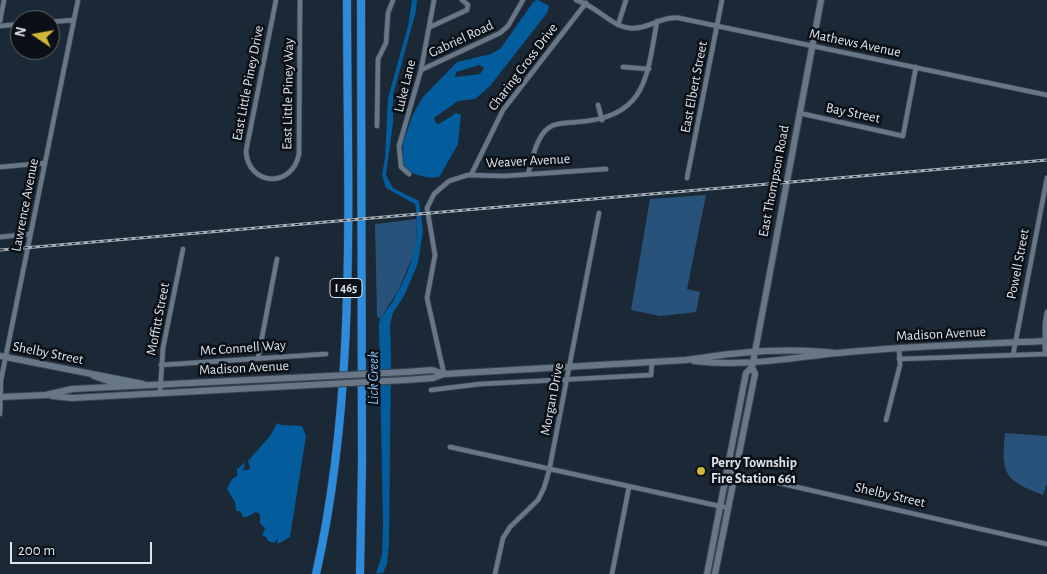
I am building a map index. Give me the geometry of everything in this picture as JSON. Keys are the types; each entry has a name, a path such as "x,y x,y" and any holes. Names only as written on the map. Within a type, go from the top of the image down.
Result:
{"highway":[{"name":"I 465","path":"316,574 334,476 344,373 347,0"},
{"name":"I 465","path":"360,574 362,473 361,0"}],"main road":[{"name":"East Thompson Road","path":"706,574 746,373 752,364 755,352 821,0"},
{"name":"Madison Avenue","path":"686,360 752,364 836,353 1046,341"},
{"name":"Madison Avenue","path":"0,397 46,395 72,398 406,380 432,378 444,374 686,360 712,355 755,352 797,350 836,353"},
{"name":"Shelby Street","path":"3,357 91,374 112,376 149,385"},
{"name":"East Thompson Road","path":"715,574 755,374 752,364"},
{"name":"Madison Avenue","path":"46,395 72,389 124,386 432,370 444,374"},
{"name":"Shelby Street","path":"91,374 146,394"},
{"path":"91,374 96,382 95,388"}],"street":[{"path":"0,21 4,0"},
{"name":"Lawrence Avenue","path":"0,414 3,357 78,0"},
{"name":"East Little Piney Drive","path":"252,169 247,160 246,151 276,0"},
{"name":"East Little Piney Way","path":"252,169 263,177 279,178 289,174 298,161 300,0"},
{"path":"378,126 378,59 386,43 388,13 393,0"},
{"name":"Luke Lane","path":"408,174 401,167 399,146 421,70 434,0"},
{"path":"430,27 467,10 468,5 462,0"},
{"name":"Gabriel Road","path":"421,70 503,32 523,0"},
{"path":"576,0 586,4 618,25 626,0"},
{"name":"East Elbert Street","path":"687,178 722,0"},
{"name":"Charing Cross Drive","path":"471,175 503,110 586,4"},
{"name":"Mathews Avenue","path":"618,25 635,28 674,18 812,45 1047,96"},
{"path":"60,21 74,20"},
{"path":"528,174 538,141 548,129 560,124 602,120 618,113 632,102 644,86 649,69 657,21"},
{"path":"623,67 649,69"},
{"name":"Bay Street","path":"799,113 902,136 916,67"},
{"path":"598,105 602,120"},
{"path":"0,167 45,163"},
{"name":"Weaver Avenue","path":"444,374 427,302 427,289 435,253 426,214 434,194 451,180 471,175 528,174 606,169"},
{"name":"Powell Street","path":"1014,355 1014,342 1047,178"},
{"name":"Morgan Drive","path":"495,574 503,538 510,527 538,500 544,488 599,213"},
{"path":"0,236 30,234"},
{"name":"Moffitt Street","path":"160,393 161,365 183,249"},
{"path":"258,358 277,259"},
{"path":"1046,354 1047,312"},
{"path":"886,420 900,365 899,349"},
{"name":"Mc Connell Way","path":"161,365 326,354"},
{"name":"Madison Avenue","path":"899,359 1046,354"},
{"path":"431,390 480,384 651,375 652,362"},
{"path":"450,447 728,508"},
{"name":"Shelby Street","path":"726,472 1047,544"},
{"path":"612,574 629,487"}],"shaded area":[{"name":"Lick Creek","path":"412,0 417,0 416,11 393,95 393,123 386,175 393,188 419,201 423,230 418,263 405,294 393,313 390,324 389,544 387,564 383,573 376,574 382,555 383,523 379,324 381,317 391,304 410,266 417,230 415,204 386,188 382,175 385,158 388,98 408,26"},
{"path":"538,0 549,6 547,13 490,86 475,99 458,101 434,118 436,123 439,124 456,113 461,115 458,144 440,176 433,178 417,175 405,169 402,158 403,142 413,114 423,97 457,62 491,54 500,49 534,1","holes":["480,65 484,68 480,74 455,77 456,72"]},
{"path":"706,195 687,289 700,292 696,312 660,316 631,310 650,199"},
{"path":"417,219 416,249 398,291 380,319 377,316 375,224"},
{"path":"277,423 281,425 302,426 306,436 290,537 280,543 277,543 278,538 274,543 268,541 262,535 265,528 260,523 260,514 256,512 243,517 240,511 236,511 235,502 227,489 232,479 237,476 237,469 246,462 243,470 250,468 248,461 270,436"},
{"path":"1005,433 1047,436 1047,484 1043,495 1020,485 1008,474 1004,458"}],"railway":[{"path":"0,250 1047,160"}],"place":[{"name":"Perry Township Fire Station 661","path":"701,471"}]}
